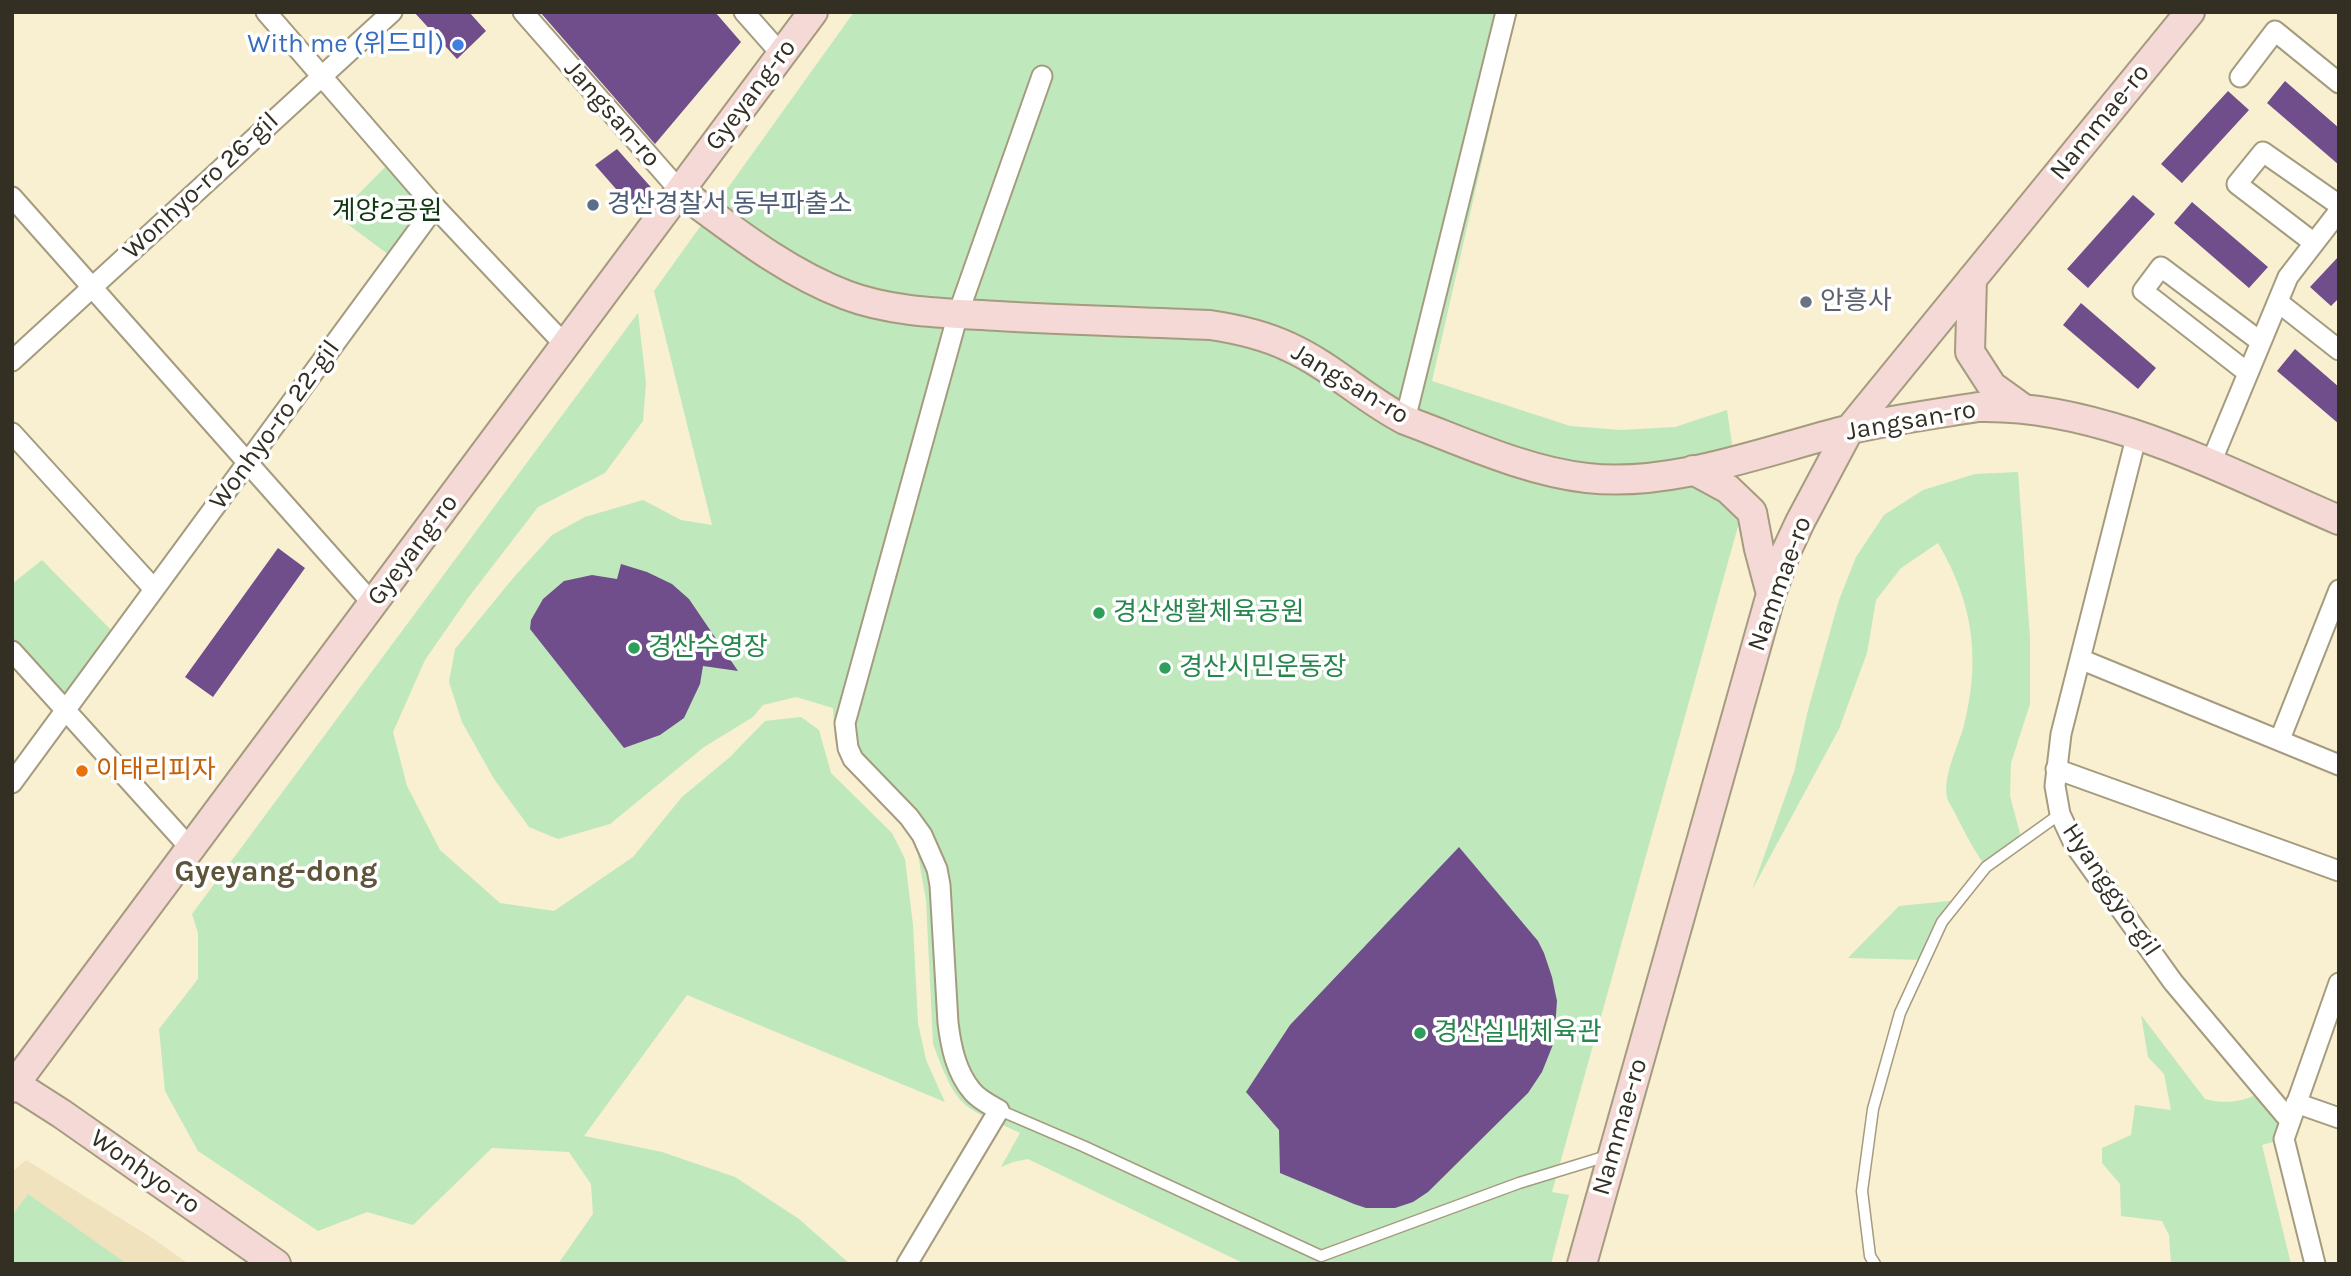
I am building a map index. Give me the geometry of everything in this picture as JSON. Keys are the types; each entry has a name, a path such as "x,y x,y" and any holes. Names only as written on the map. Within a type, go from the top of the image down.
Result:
{"street":[{"path":"266,12 435,207 565,345"},
{"name":"Wonhyo-ro 26-gil","path":"12,361 392,12"},
{"name":"Jangsan-ro","path":"523,12 680,191 753,244 845,294 880,304 958,314 1210,325 1237,329 1291,347 1382,408 1405,420 1558,474 1591,479 1626,479 1693,470 1849,430 1978,407 2024,409 2075,417 2137,434 2339,520"},
{"path":"744,12 782,55"},
{"name":"Gyeyang-ro","path":"13,1085 813,12"},
{"path":"1405,420 1506,12"},
{"name":"Nammae-ro","path":"1582,1264 1771,594 1800,522 1849,430 2190,12"},
{"path":"2240,77 2275,31 2339,83"},
{"path":"906,1264 999,1110 972,1093 956,1063 951,1046 940,885 930,850 909,817 853,759 848,748 845,723 958,314 1042,76"},
{"path":"2314,243 2238,184 2263,152 2339,205"},
{"path":"12,197 373,604"},
{"name":"Wonhyo-ro 22-gil","path":"12,783 435,207"},
{"path":"2210,465 2288,276 2339,211"},
{"path":"2248,373 2143,291 2161,267 2261,342"},
{"path":"1972,279 1970,352 1992,386 2024,409"},
{"path":"2278,302 2339,350"},
{"path":"12,433 155,589"},
{"name":"Hyanggyo-gil","path":"2137,434 2060,734 2055,786 2060,814 2074,844 2174,982 2293,1112"},
{"path":"1693,470 1728,489 1752,512 1771,594"},
{"path":"2280,739 2339,590"},
{"path":"12,651 191,849"},
{"path":"2080,659 2339,765"},
{"path":"2056,769 2339,871"},
{"path":"2315,1264 2284,1139 2339,983"},
{"name":"Wonhyo-ro","path":"13,1085 62,1114 276,1264"},
{"path":"2293,1112 2339,1118"}],"lane":[{"path":"1875,1264 1870,1256 1862,1191 1873,1109 1900,1013 1942,922 1986,867 2060,814"},
{"path":"999,1110 1321,1256 1520,1183 1611,1155"}],"shaded area":[{"path":"26,1160 189,1264 12,1264 12,1172"}],"green space":[{"name":"경산생활체육공원","path":"854,12 1516,12 1432,381 1570,426 1621,430 1675,427 1727,410 1742,512 1552,1192 1569,1195 1551,1264 1245,1264 1028,1159 1001,1167 1020,1133 964,1104 947,1079 933,1044 926,900 918,855 909,829 844,763 835,741 833,708 796,697 763,705 753,717 704,747 610,824 558,839 529,827 494,779 462,722 449,682 455,649 552,535 585,517 643,500 681,520 712,525 654,291"},
{"name":"계양2공원","path":"391,161 431,207 393,258 337,216"},
{"path":"638,313 646,383 643,421 605,473 538,507 468,598 425,660 393,732 407,786 440,850 500,903 554,911 633,857 682,797 730,757 765,721 801,717 819,730 831,773 892,833 905,859 913,925 918,1023 926,1060 945,1102 687,995 584,1136 662,1152 735,1177 799,1219 850,1264 558,1264 593,1214 591,1184 569,1152 492,1148 413,1225 367,1212 318,1231 198,1151 165,1091 159,1029 198,979 198,933 192,914"},
{"path":"2018,472 2030,638 2030,704 2011,763 2010,796 2022,841 1986,867 1948,799 1946,789 1949,772 1969,704 1972,656 1971,633 1960,588 1938,543 1901,568 1876,600 1867,653 1839,729 1752,890 1794,772 1808,710 1839,600 1856,557 1884,515 1923,490 1975,474"},
{"path":"42,560 114,633 69,697 12,637 12,584"},
{"path":"1959,900 1925,960 1848,958 1899,906"},
{"path":"2141,1015 2205,1099 2236,1101 2265,1091 2290,1121 2284,1139 2262,1145 2291,1264 2171,1264 2169,1235 2162,1221 2121,1216 2120,1184 2102,1163 2102,1148 2131,1135 2135,1105 2171,1110 2164,1074 2148,1057"},
{"path":"28,1194 127,1264 12,1264 12,1216"}],"building":[{"name":"With me (위드미)","path":"414,12 469,12 486,31 457,59"},
{"path":"540,12 715,12 741,42 655,144"},
{"path":"2285,81 2339,128 2339,165 2267,103"},
{"path":"2228,91 2249,110 2182,183 2161,164"},
{"path":"617,149 657,194 637,213 595,165"},
{"path":"2133,195 2155,214 2088,288 2067,269"},
{"path":"2192,202 2268,267 2249,288 2174,223"},
{"path":"2339,256 2339,298 2331,306 2310,287"},
{"path":"2081,303 2156,368 2138,389 2063,325"},
{"path":"2295,349 2339,387 2339,424 2277,371"},
{"path":"278,548 305,568 213,697 185,677"},
{"name":"경산수영장","path":"621,564 672,584 689,599 738,671 703,666 700,684 684,718 660,735 624,748 530,629 531,620 543,599 564,581 592,575 617,579"},
{"name":"경산실내체육관","path":"1459,847 1538,941 1544,953 1557,1001 1554,1042 1542,1072 1528,1093 1428,1192 1413,1202 1395,1208 1366,1208 1280,1173 1279,1130 1246,1092 1290,1025"}],"place":[{"name":"With me (위드미)","path":"458,45"},
{"name":"경산경찰서 동부파출소","path":"593,205"},
{"name":"안흥사","path":"1806,302"},
{"name":"경산생활체육공원","path":"1099,613"},
{"name":"경산수영장","path":"634,648"},
{"name":"경산시민운동장","path":"1165,668"},
{"name":"이태리피자","path":"82,771"},
{"name":"경산실내체육관","path":"1420,1033"}],"district":[{"name":"Gyeyang-dong","path":"276,872"}]}
